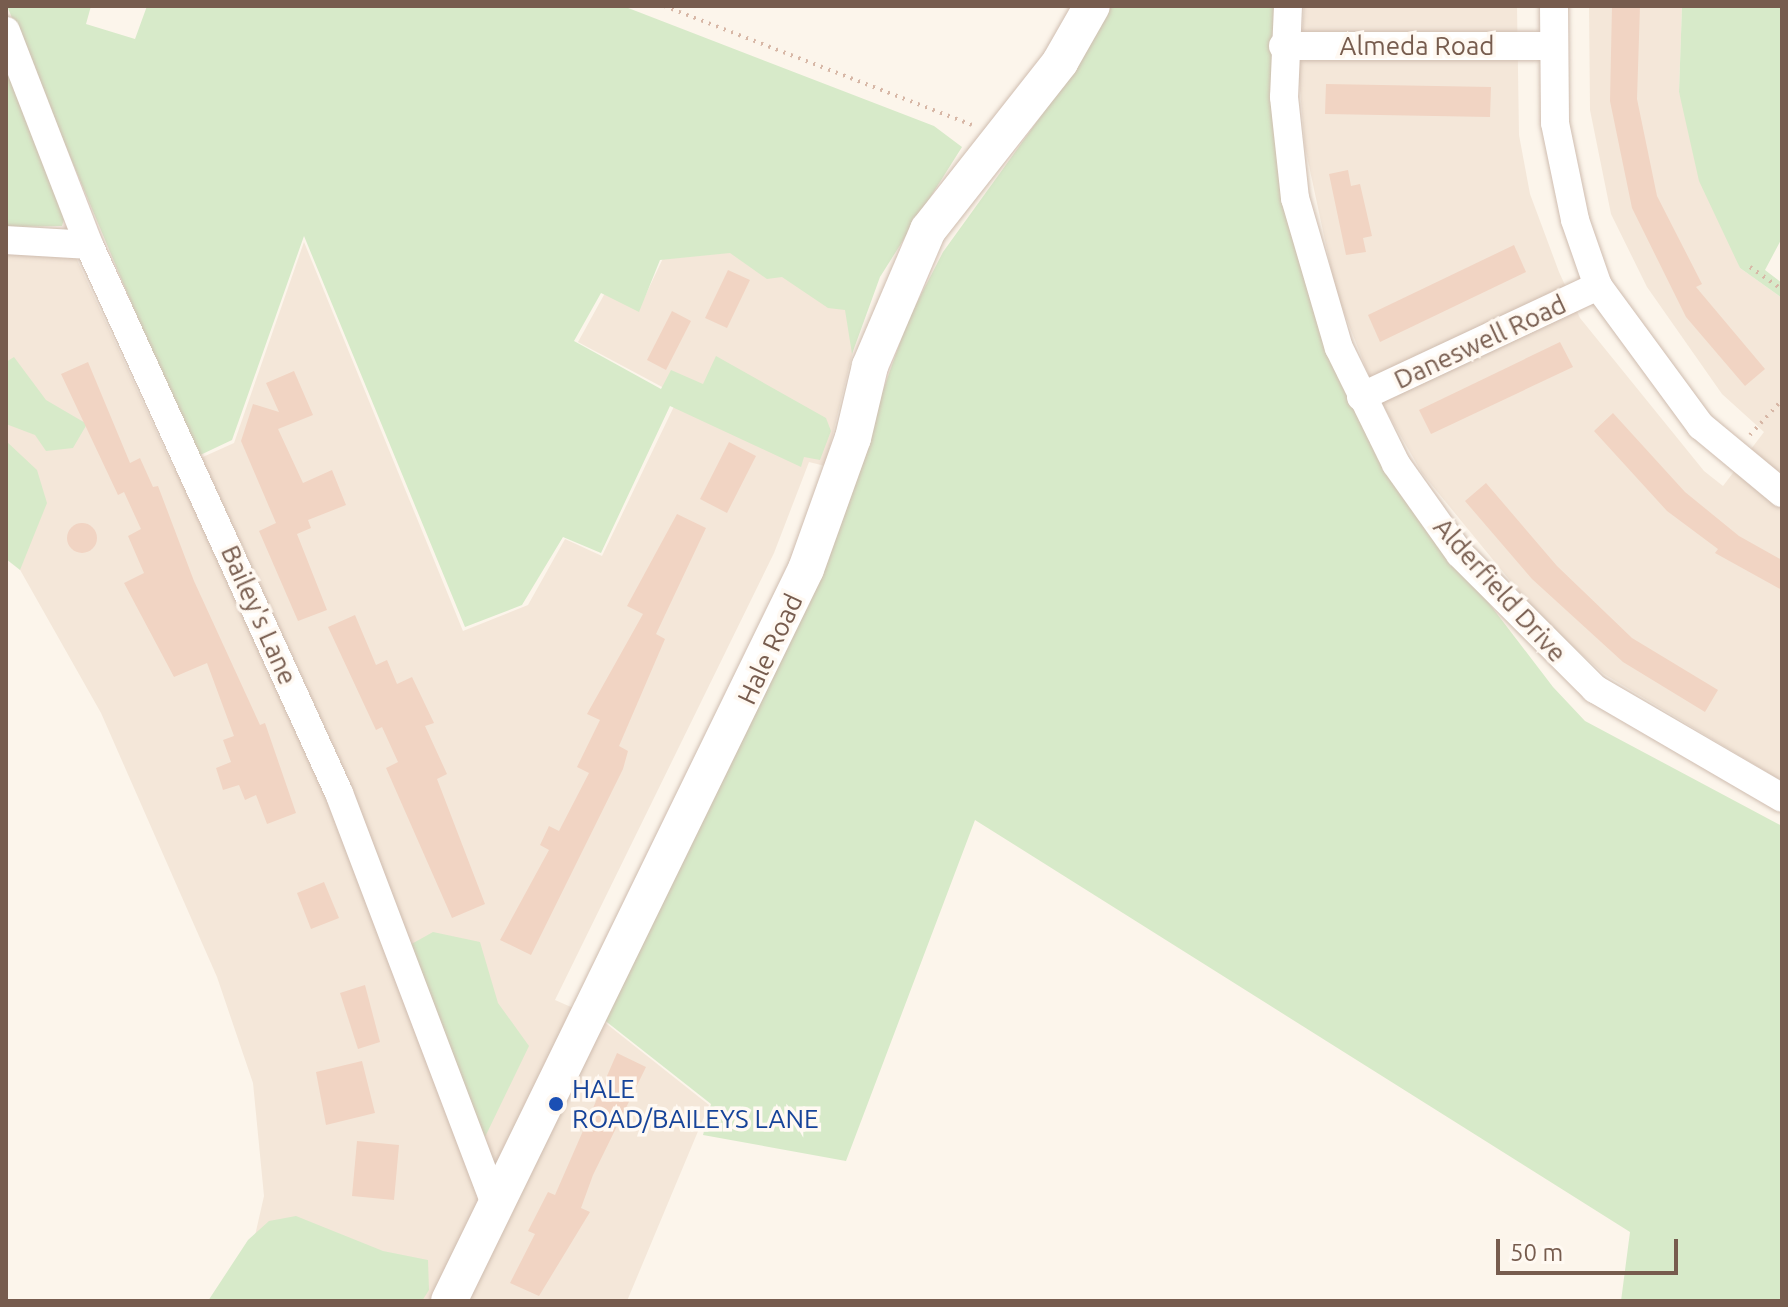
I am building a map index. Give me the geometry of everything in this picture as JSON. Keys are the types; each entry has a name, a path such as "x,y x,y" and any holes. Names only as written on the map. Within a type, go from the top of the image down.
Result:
{"street":[{"name":"Hale Road","path":"449,1301 806,569 853,438 870,366 928,230 1060,62 1092,6"},
{"name":"Alderfield Drive","path":"1288,6 1283,46 1295,198 1322,302 1361,397 1396,464 1460,554 1547,647 1595,689 1782,798"},
{"path":"1554,6 1551,46 1562,164 1598,286 1665,384 1731,454 1782,493"},
{"name":"Bailey's Lane","path":"6,31 89,245 339,793 496,1206"},
{"name":"Almeda Road","path":"1283,46 1551,46"},
{"path":"6,240 89,245"},
{"name":"Daneswell Road","path":"1361,397 1598,286"}],"path":[{"path":"664,6 1000,136"},
{"path":"1750,267 1782,289"},
{"path":"1731,454 1782,400"}],"shaded area":[{"path":"1304,6 1517,6 1519,135 1530,194 1559,272 1580,318 1704,471 1723,486 1764,432 1722,394 1647,287 1611,214 1590,110 1589,6 1682,6 1679,92 1740,268 1782,298 1782,781 1604,674 1540,617 1422,473 1375,391 1336,292 1305,147 1299,78"},
{"path":"682,218 864,306 825,466 809,462 774,553 555,1000 603,1021 709,1105 627,1301 214,1301 254,1240 264,1196 253,1083 217,977 101,713 6,545 6,248 72,249 174,470 234,443 304,242 463,631 528,605 565,539 602,556 679,396 578,342 605,293 639,309"}],"green space":[{"path":"7,6 91,6 86,24 135,39 147,6 623,6 934,126 962,147 880,277 852,354 845,310 828,308 782,277 767,279 730,253 660,260 639,312 601,293 574,341 661,389 671,370 703,384 716,356 826,418 831,431 820,460 804,457 801,467 670,406 601,553 563,537 522,605 465,627 304,236 232,440 196,457"},
{"path":"1110,6 1277,6 1324,340 1475,585 1553,687 1585,721 1782,826 1782,1301 1621,1301 1630,1232 975,820 846,1161 703,1135 711,1104 603,1019 811,593 908,320 943,252 1072,73"},
{"path":"1682,6 1782,6 1782,238 1765,270 1782,283 1782,298 1740,268 1699,181 1679,92"},
{"path":"6,54 65,216 62,226 6,227"},
{"path":"14,357 46,400 87,424 73,448 46,451 35,435 6,424 6,362"},
{"path":"6,441 37,470 47,503 20,570 6,559"},
{"path":"433,932 480,942 498,1003 529,1046 485,1137 408,946"},
{"path":"296,1216 383,1251 428,1260 429,1290 422,1301 208,1301 248,1240 269,1221"}],"building":[{"path":"1612,6 1640,6 1637,99 1657,196 1702,284 1696,287 1765,369 1745,386 1686,317 1632,208 1610,101"},
{"path":"1326,84 1491,87 1490,117 1325,114"},
{"path":"1348,170 1351,186 1360,184 1372,236 1363,238 1366,252 1346,255 1329,174"},
{"path":"1514,245 1526,272 1380,342 1368,315"},
{"path":"728,270 750,280 727,328 705,318"},
{"path":"672,311 691,321 666,370 647,360"},
{"path":"1560,342 1573,367 1431,434 1419,410"},
{"path":"88,362 130,463 140,458 153,487 158,486 194,581 260,725 265,723 296,813 267,824 256,795 245,800 239,785 223,790 216,768 231,762 223,740 234,736 207,663 174,677 124,583 144,573 128,536 141,529 124,492 118,495 61,374"},
{"path":"294,371 313,415 278,429 303,483 332,470 346,505 308,520 311,528 297,534 327,610 298,621 259,531 276,523 241,441 253,404 279,412 266,383"},
{"path":"1613,413 1685,492 1739,536 1782,560 1782,590 1715,553 1718,549 1667,511 1594,431"},
{"path":"729,442 756,456 727,513 700,499"},
{"path":"1486,483 1557,566 1632,638 1718,690 1705,712 1623,662 1532,579 1465,501"},
{"path":"677,514 706,528 656,634 665,639 619,746 628,751 623,769 531,955 500,940 549,850 540,845 549,826 559,831 589,773 577,767 600,720 587,714 643,614 627,606"},
{"path":"82,523 93,527 97,538 93,549 82,553 71,549 67,538 71,527"},
{"path":"355,615 376,665 387,660 397,684 412,677 434,723 425,726 447,774 437,779 485,904 452,918 386,768 398,762 382,727 376,730 328,627"},
{"path":"324,882 339,918 311,929 297,893"},
{"path":"365,985 380,1042 358,1049 340,993"},
{"path":"617,1053 646,1067 593,1175 581,1208 590,1212 539,1296 510,1283 535,1234 528,1231 548,1192 555,1195"},
{"path":"362,1061 375,1113 326,1125 316,1072"},
{"path":"357,1141 399,1145 394,1200 352,1196"}],"place":[{"name":"HALE ROAD/BAILEYS LANE","path":"556,1104"}]}
